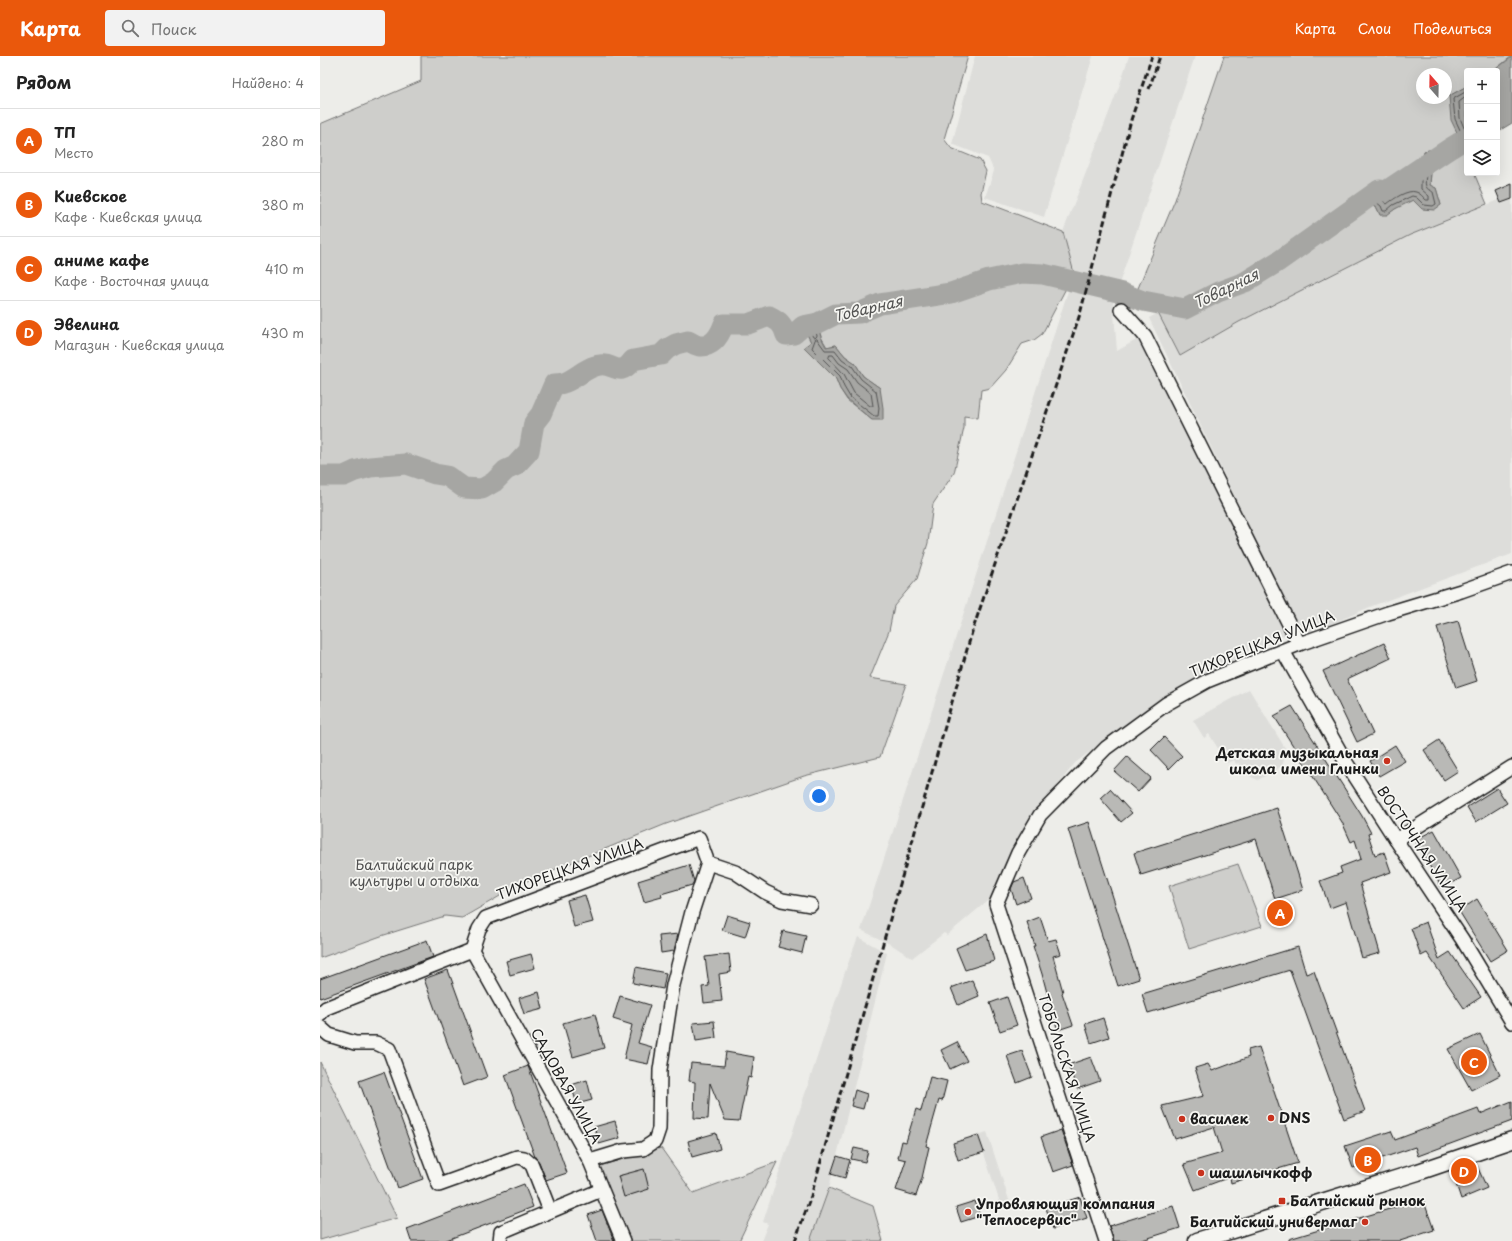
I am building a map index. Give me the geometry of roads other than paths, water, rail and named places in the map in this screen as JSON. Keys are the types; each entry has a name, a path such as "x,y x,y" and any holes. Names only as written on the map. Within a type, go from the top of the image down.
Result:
{"main road":[{"path":"1197,1241 1418,1172 1512,1140"}],"street":[{"path":"1121,309 1144,336 1298,644"},
{"name":"ТИХОРЕЦКАЯ УЛИЦА","path":"996,904 1018,853 1040,815 1106,748 1166,704 1207,681 1298,644 1512,573"},
{"name":"ВОСТОЧНАЯ УЛИЦА","path":"1283,651 1347,764 1462,939 1512,1022"},
{"path":"1396,840 1512,767"},
{"name":"ТИХОРЕЦКАЯ УЛИЦА","path":"472,950 479,929 486,918 699,838 708,863"},
{"path":"590,1161 623,1151 643,1149 655,1141 659,1129 660,1070 673,985 692,912 708,863 735,872 765,892 782,900 810,905"},
{"name":"ТОБОЛЬСКАЯ УЛИЦА","path":"996,904 1106,1241"},
{"path":"320,1014 326,1008 472,950"},
{"name":"САДОВАЯ УЛИЦА","path":"472,950 590,1161 623,1241"},
{"path":"320,1027 330,1035 355,1043 376,1043 389,1049 439,1185 517,1157 524,1158 532,1165 550,1211"},
{"path":"500,1241 501,1232 601,1190"}],"water":[{"path":"1512,57 1512,123 1500,130 1500,68 1497,68"},
{"path":"1464,88 1464,147 1451,120 1450,104 1452,104 1452,94"},
{"path":"1449,149 1452,154 1436,161 1431,172 1430,185 1436,188 1441,205 1434,210 1422,209 1413,200 1387,215 1380,215 1377,208 1369,204 1379,190 1389,186 1398,177 1409,173 1424,161 1424,151"},
{"path":"814,314 821,337 826,347 836,345 845,356 855,363 863,376 880,388 883,420 872,420 847,399 840,389 836,379 804,347 811,342 803,326 805,319"}],"waterway":[{"name":"Товарная","path":"320,476 344,476 370,467 406,464 435,474 447,476 464,488 482,489 494,482 506,470 515,466 529,451 534,423 541,414 554,384 567,382 595,366 605,365 616,369 624,369 633,360 661,355 667,349 676,344 688,341 698,346 709,345 718,336 724,324 748,324 769,316 780,323 786,335 794,334 803,326 818,323 836,314 859,313 880,304 951,293 989,280 1022,273 1043,274 1122,293 1143,301 1185,309 1218,292 1245,282 1279,261 1379,190 1386,191 1464,140"}],"railway":[{"path":"795,1241 811,1196 972,632 1080,314 1131,120 1152,56"},
{"path":"1149,89 1160,56"}],"place":[{"name":"Детская музыкальная школа имени Глинки","path":"1387,761"},
{"name":"ТП","path":"1280,913"},
{"name":"аниме кафе","path":"1474,1062"},
{"name":"DNS","path":"1271,1118"},
{"name":"василек","path":"1182,1119"},
{"name":"Киевское","path":"1368,1160"},
{"name":"Эвелина","path":"1464,1171"},
{"name":"шашлычкофф","path":"1201,1173"},
{"name":"Балтийский рынок","path":"1282,1201"},
{"name":"Упровляющия компания \"Теплосервис\"","path":"968,1212"},
{"name":"Балтийский универмаг","path":"1365,1222"}],"park label":[{"name":"Балтийский парк культуры и отдыха","path":"414,874"}]}
